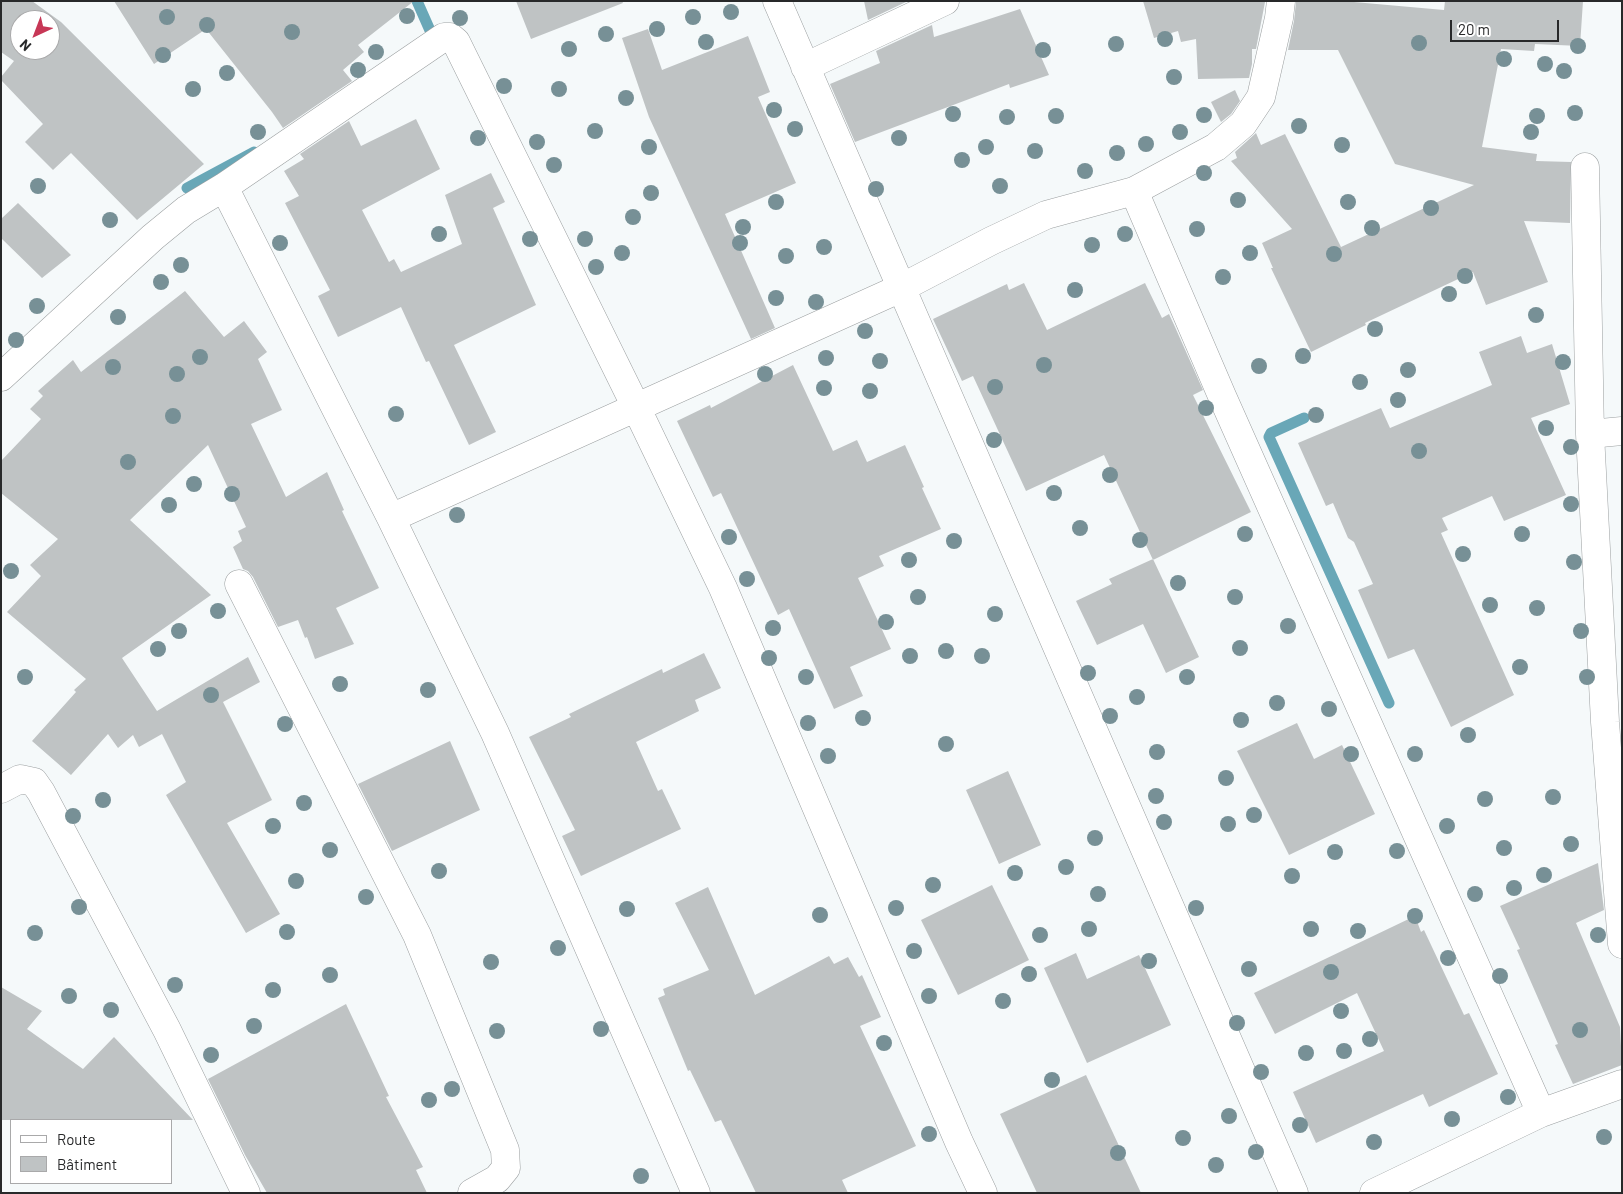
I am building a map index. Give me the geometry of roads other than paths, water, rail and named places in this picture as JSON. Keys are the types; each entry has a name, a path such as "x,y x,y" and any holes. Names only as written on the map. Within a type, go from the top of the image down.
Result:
{"street":[{"path":"777,1 1294,1193"},
{"path":"806,67 945,1"},
{"path":"391,518 636,406 902,288 991,240 1046,215 1134,191 1216,147 1243,124 1261,97 1279,18 1281,1"},
{"path":"1,378 153,236 186,210 224,187 444,37 450,37 456,42 636,406 723,588 959,1142 983,1193"},
{"path":"1585,166 1590,434 1613,721 1622,944"},
{"path":"224,187 391,518 495,734 696,1193"},
{"path":"1134,191 1226,405 1541,1114"},
{"path":"1590,434 1622,432"},
{"path":"239,584 417,935 505,1150 506,1168 497,1179 472,1193"},
{"path":"1,789 20,779 34,782 41,792 168,1030 246,1193"},
{"path":"1374,1193 1541,1114 1622,1084"}],"waterway":[{"path":"417,1 436,44"},
{"path":"187,188 254,152"},
{"path":"1304,418 1271,433 1269,437 1389,703"}]}
